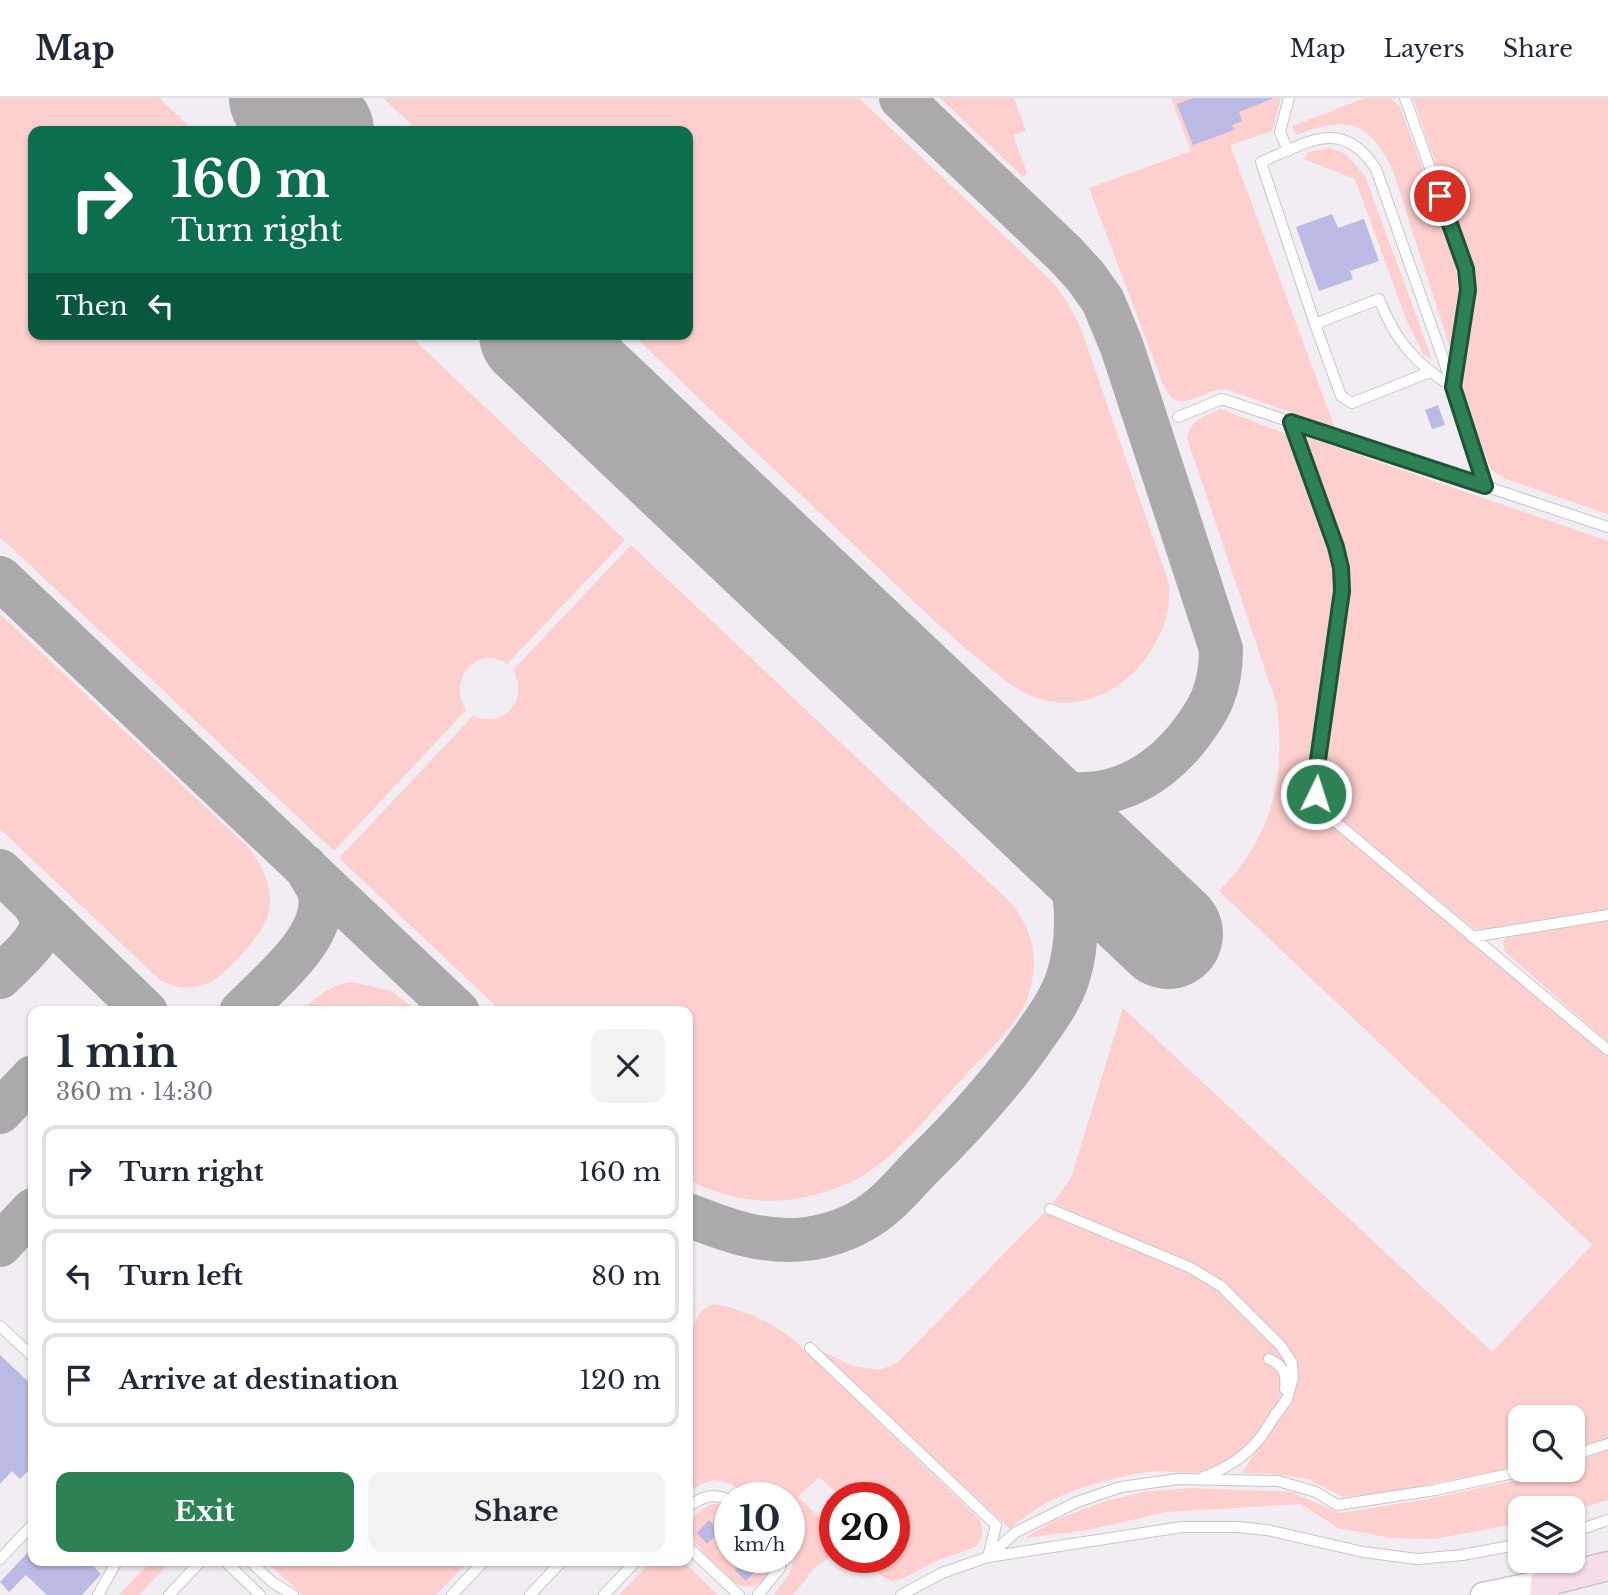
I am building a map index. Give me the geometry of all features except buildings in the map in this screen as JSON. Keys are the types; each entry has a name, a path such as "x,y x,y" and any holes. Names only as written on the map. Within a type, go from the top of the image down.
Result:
{"main road":[{"path":"1545,1588 1608,1566"}],"street":[{"path":"1483,1595 1545,1588"}],"lane":[{"path":"1288,151 1280,132 1289,98"},
{"path":"1405,98 1466,269 1468,290 1453,387"},
{"path":"1430,372 1352,403 1341,396 1261,162 1317,139 1333,136 1350,141 1367,154 1376,169 1485,486"},
{"path":"1315,324 1379,299 1389,324 1409,353 1430,372 1453,387"},
{"path":"1178,416 1222,399 1608,527"},
{"path":"1291,422 1341,568 1342,591 1315,781 1316,794 1325,812 1608,1050"},
{"path":"1472,937 1608,915"},
{"path":"1050,1209 1179,1263 1221,1286 1281,1346 1292,1363 1293,1377 1287,1398 1241,1460 1223,1471 1196,1480"},
{"path":"0,1326 28,1352"},
{"path":"810,1348 996,1525 988,1557"},
{"path":"1269,1359 1281,1364 1287,1377 1285,1394 1275,1416"},
{"path":"1585,1451 1608,1444"},
{"path":"988,1557 1016,1532 1077,1502 1121,1488 1178,1479 1278,1481 1315,1492 1337,1505 1435,1490 1508,1474"},
{"path":"693,1503 702,1497 714,1495"},
{"path":"1585,1528 1608,1520"},
{"path":"901,1595 942,1573 988,1557 1182,1527 1267,1530 1363,1552 1417,1559 1462,1555 1508,1546"},
{"path":"0,1559 28,1529"},
{"path":"693,1552 739,1595"},
{"path":"98,1595 113,1566"},
{"path":"169,1595 196,1566"},
{"path":"230,1566 260,1595"},
{"path":"256,1566 293,1595"},
{"path":"452,1595 479,1566"},
{"path":"530,1595 557,1566"},
{"path":"604,1595 631,1566"},
{"path":"758,1595 776,1573"}],"shaded area":[{"path":"0,98 159,98 189,126 28,126 28,340 414,340 625,540 507,664 485,658 468,669 460,688 466,710 334,851 0,537"},
{"path":"383,98 859,98 1057,287 1080,326 1168,581 1166,618 1150,652 1124,681 1089,699 1064,703 1030,695 1016,688 922,609 638,340 693,340 693,126 413,126"},
{"path":"940,98 1014,98 1026,131 1013,135 1027,173 1023,177"},
{"path":"1171,98 1281,98 1272,131 1230,145 1335,428 1229,390 1219,390 1178,401 1164,387 1089,188 1191,151"},
{"path":"1365,98 1390,98 1400,107 1454,254 1460,301 1451,351 1392,168 1383,151 1373,139 1353,126 1328,125 1296,135 1292,126"},
{"path":"1413,98 1608,98 1608,514 1506,479 1491,470 1459,386 1474,275"},
{"path":"1330,148 1346,154 1365,176 1432,359 1423,354 1406,319 1355,179 1304,159 1308,152"},
{"path":"1221,409 1289,435 1331,560 1335,583 1309,780 1315,805 1326,819 1608,1056 1608,1439 1585,1446 1585,1405 1508,1405 1508,1469 1379,1494 1343,1497 1308,1479 1242,1473 1254,1454 1239,1451 1204,1471 1147,1472 1110,1479 1074,1491 1039,1507 1010,1529 819,1350 853,1366 880,1370 897,1363 1044,1213 1111,1241 1114,1231 1053,1203 1071,1178 1123,1008 1492,1352 1592,1245 1219,891 1252,850 1263,828 1277,783 1279,732 1277,705 1187,438 1191,427"},
{"path":"1303,436 1608,541 1608,912 1489,930 1474,929 1327,809 1320,782 1349,601 1344,550"},
{"path":"631,545 1013,905 1025,924 1034,955 1033,977 1026,1001 1007,1031 891,1155 859,1178 802,1198 764,1201 745,1199 693,1182 693,1006 496,1006 339,858 473,716 495,719 511,709 518,692 513,670"},
{"path":"0,614 250,849 259,863 269,893 266,921 258,935 229,968 209,982 186,988 160,980 0,829"},
{"path":"1608,918 1608,1042 1505,952 1503,943 1507,936"},
{"path":"353,982 391,991 412,1006 307,1006 331,988"},
{"path":"714,1304 737,1310 774,1326 793,1339 980,1520 980,1541 975,1547 892,1581 879,1573 910,1573 910,1482 824,1482 819,1477 805,1490 805,1482 714,1480 693,1489 693,1327 699,1314"},
{"path":"1608,1450 1608,1500 1585,1507 1585,1496 1508,1496 1508,1525 1434,1539 1390,1538 1338,1528 1301,1504 1167,1512 1087,1530 1025,1538 1055,1520 1106,1501 1143,1492 1192,1488 1291,1492 1340,1513 1429,1499 1508,1482 1585,1482 1585,1459"},
{"path":"714,1504 714,1564 695,1542 694,1518 700,1511"},
{"path":"805,1504 819,1517 819,1564 793,1595 774,1595 789,1575 805,1573"},
{"path":"146,1566 166,1566 139,1595 119,1595"},
{"path":"271,1566 464,1566 436,1595 303,1595"},
{"path":"688,1566 718,1595 619,1595 645,1568"},
{"path":"724,1573 769,1573 758,1585 742,1586"}],"taxiway":[{"path":"901,98 1065,254 1103,301 1122,347 1221,649 1216,688 1201,719 1185,741 1164,762 1141,778 1117,789 1092,794 1066,794 1041,789 1015,779 989,764"},
{"path":"0,578 452,1006"},
{"path":"693,1217 760,1238 806,1239 842,1230 885,1204 950,1138 1006,1075 1061,994 1074,952 1076,924 1072,884 1063,857 1041,814"},
{"path":"247,1006 295,957 316,924 320,908 319,891 305,866"},
{"path":"0,871 140,1006"},
{"path":"0,977 31,945 40,931 41,919 34,904"},
{"path":"0,1112 28,1082"},
{"path":"0,1245 28,1215"}],"runway":[{"path":"284,98 314,126"},
{"path":"540,340 1168,934"}],"route":[{"path":"1316,794 1315,781 1342,591 1341,568 1291,422 1485,486 1453,387 1468,290 1466,269 1440,196"}]}
